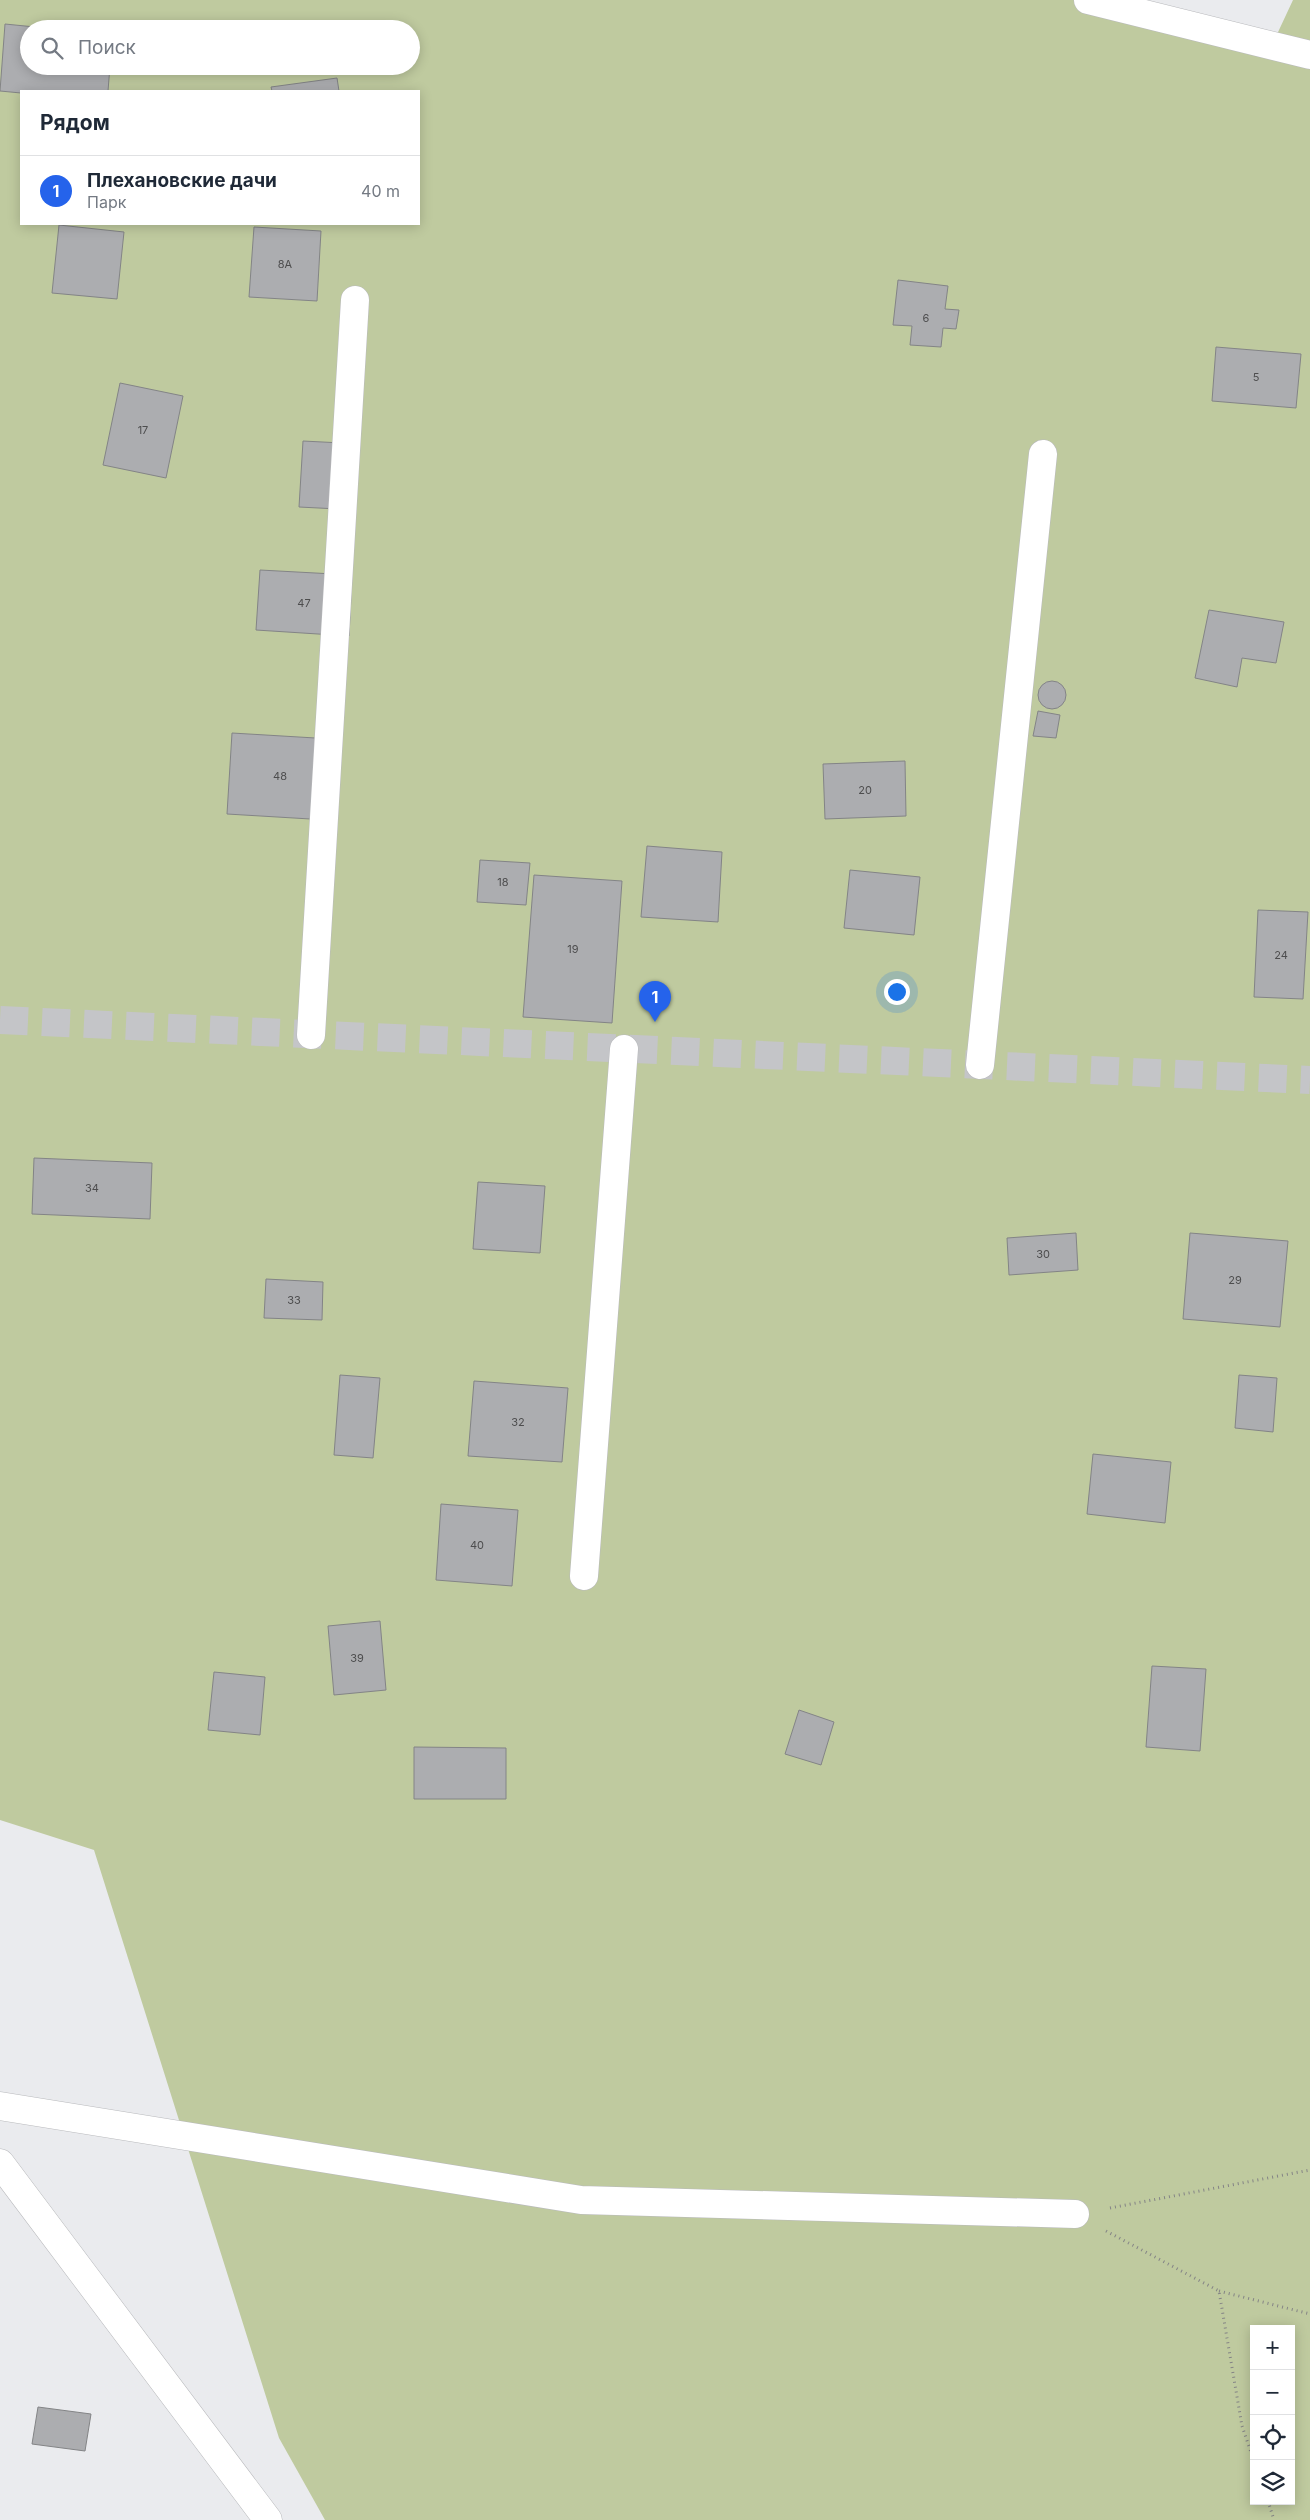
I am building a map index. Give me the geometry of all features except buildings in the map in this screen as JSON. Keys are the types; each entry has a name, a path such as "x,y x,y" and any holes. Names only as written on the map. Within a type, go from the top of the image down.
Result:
{"street":[{"path":"1088,0 1310,55"},
{"path":"311,1035 355,300"},
{"path":"980,1065 1044,454"},
{"path":"584,1576 624,1049"},
{"path":"0,2106 581,2200 1075,2214"},
{"path":"0,2163 268,2520"}],"path":[{"path":"1075,2214 1310,2170"},
{"path":"1075,2214 1218,2291 1310,2314"},
{"path":"1218,2291 1242,2426 1254,2460"},
{"path":"1269,2505 1274,2520"}],"green space":[{"path":"0,0 1088,0 1272,45 1293,0 1310,0 1310,2520 325,2520 279,2438 94,1850 0,1820"}],"tunnel":[{"path":"0,1020 1310,1080"}],"place":[{"name":"Плехановские дачи","path":"655,1022"}]}
